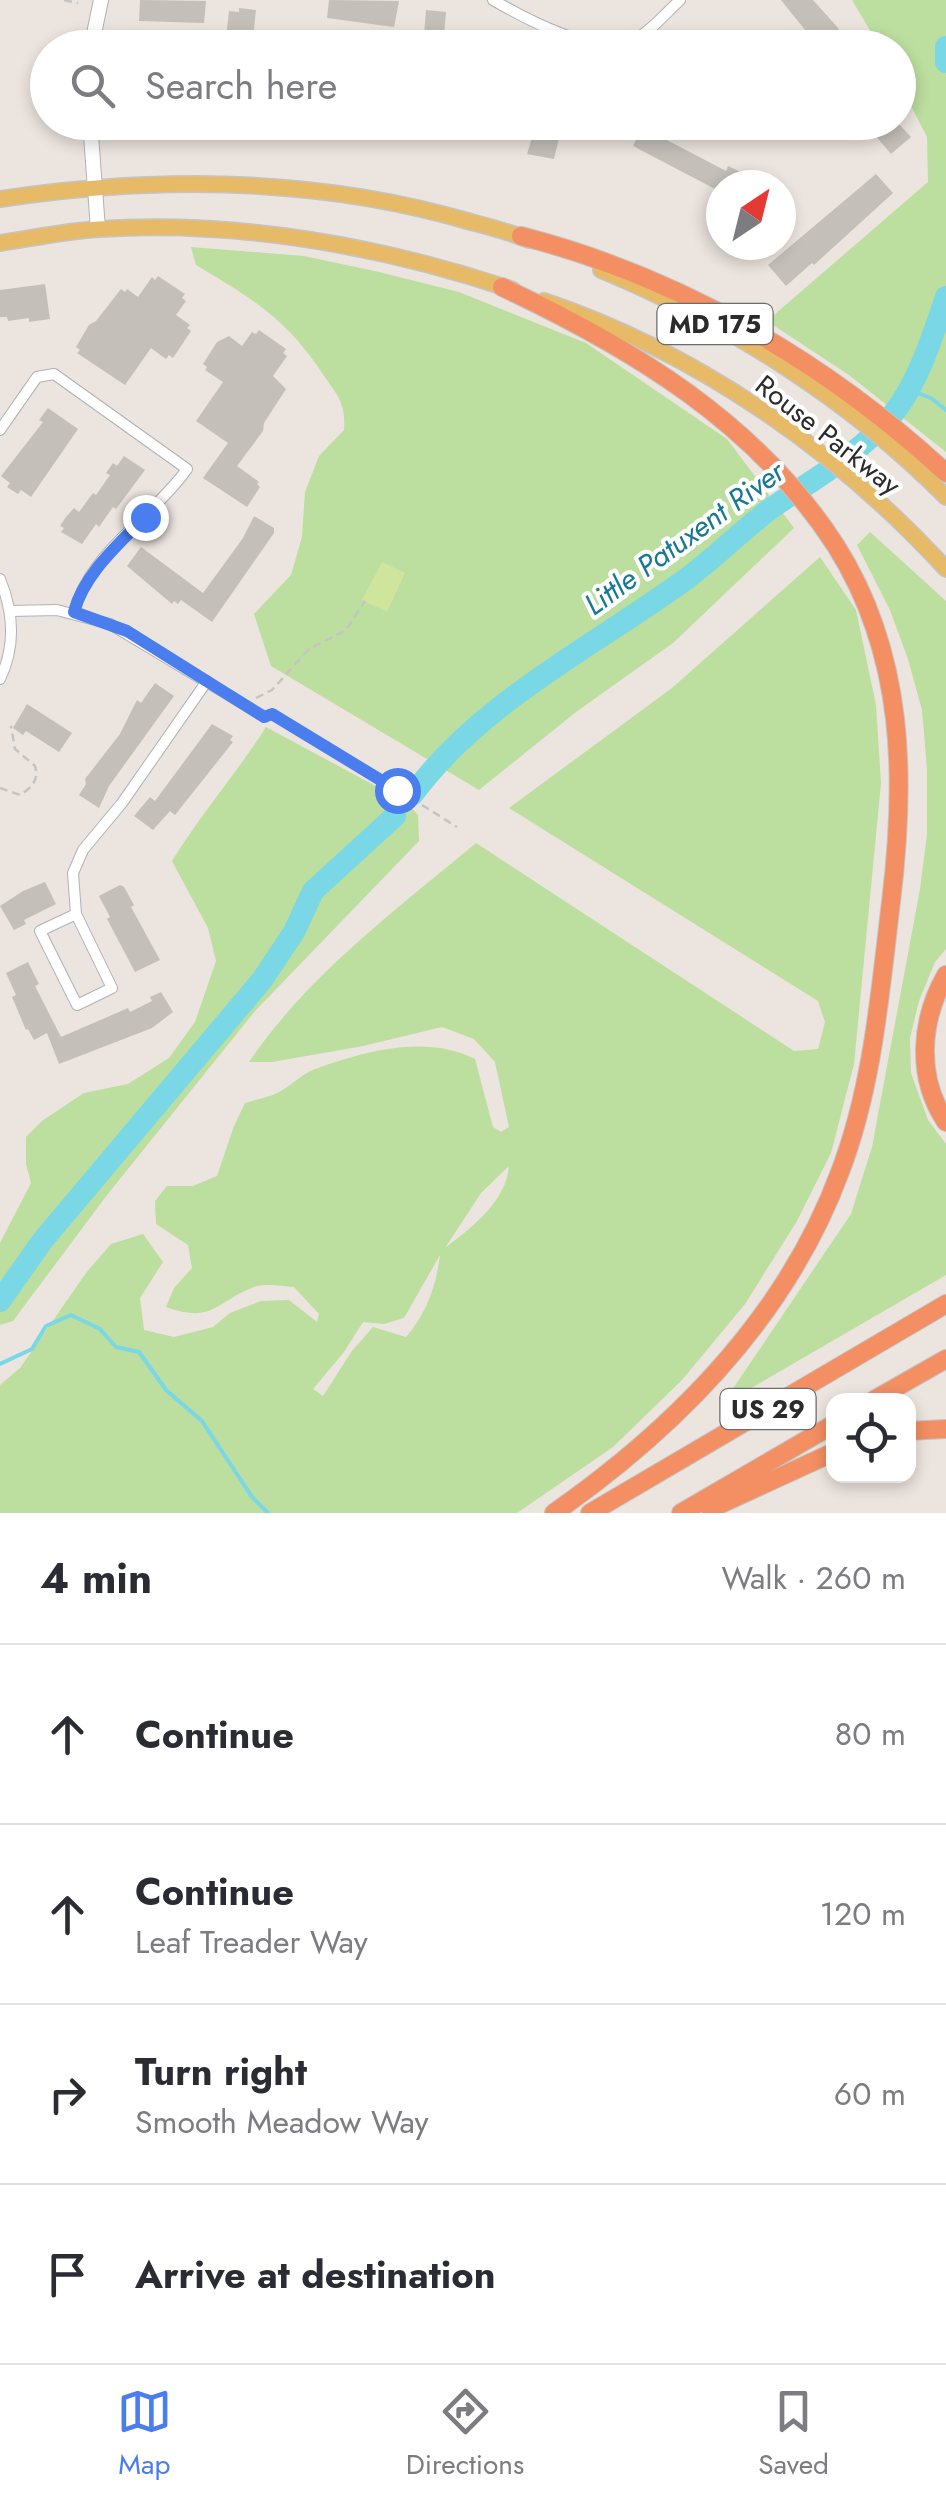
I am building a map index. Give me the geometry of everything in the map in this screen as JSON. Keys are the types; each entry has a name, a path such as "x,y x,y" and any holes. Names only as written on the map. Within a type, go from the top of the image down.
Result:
{"highway":[{"path":"521,236 581,252 698,301 766,339 911,452 946,473"},
{"path":"502,287 563,316 662,373 718,416 772,466 837,548 869,612 890,681 898,733 897,852 876,1019 860,1104 841,1171 784,1282 742,1342 670,1422 554,1513"},
{"path":"946,976 929,1014 924,1037 930,1090 946,1122"},
{"name":"US 29","path":"590,1513 946,1304"},
{"path":"886,1393 946,1359"},
{"name":"US 29","path":"681,1513 826,1429"},
{"path":"916,1431 946,1429"},
{"path":"700,1513 826,1456"}],"main road":[{"path":"95,30 101,0"},
{"path":"91,140 98,229"},
{"name":"Rouse Parkway","path":"0,199 94,188 226,185 326,192 398,203 521,236 641,286 744,340 846,401"},
{"name":"Rouse Parkway","path":"0,243 98,229 219,230 281,236 380,254 560,306 671,356 763,412 864,490 946,569"},
{"name":"Rouse Parkway","path":"911,452 946,498"}],"street":[{"path":"493,0 556,30"},
{"path":"645,30 680,0"},
{"path":"0,430 37,378 54,374 187,469 106,557 74,612"},
{"path":"0,578 10,612 9,652 0,679"},
{"path":"10,612 74,612 127,631 264,717"},
{"path":"76,914 40,932 76,1005 112,988 76,914 72,886 83,850 122,803 207,682"}],"path":[{"path":"64,0 78,3"},
{"path":"249,708 263,692 272,690 309,649 345,632 365,601"},
{"path":"264,717 272,714 397,790"},
{"path":"0,788 20,796 36,778 35,766 16,748 11,726"},
{"path":"422,805 457,827"}],"green space":[{"path":"852,0 946,0 946,452 849,375 767,321 928,182 927,137 916,116 916,30 870,30"},
{"path":"191,247 304,256 379,272 459,292 586,343 727,439 794,528 673,643 576,712 479,790 271,666 254,614 291,575 302,537 305,492 319,456 344,430 344,412 336,393 295,338 251,299 196,265"},
{"path":"870,532 946,601 946,949 935,962 919,1001 910,1038 911,1073 928,1120 946,1144 946,1275 741,1394 732,1390 851,1214 872,1147 920,889 927,835 922,710 890,610 857,545"},
{"path":"820,557 856,610 876,705 881,783 854,1064 831,1153 797,1221 745,1304 682,1380 613,1447 517,1513 0,1513 0,1385 20,1368 111,1244 143,1234 163,1262 140,1298 144,1330 174,1337 213,1327 230,1313 261,1301 289,1300 317,1322 319,1314 294,1287 284,1286 254,1287 204,1312 166,1307 174,1288 192,1268 188,1245 156,1224 155,1201 167,1186 193,1186 217,1176 245,1103 275,1094 315,1069 354,1056 395,1048 436,1047 475,1059 493,1127 501,1132 509,1127 495,1062 474,1039 442,1027 363,1046 272,1062 249,1062 272,1030 326,972 476,843 794,1051 818,1049 825,1022 818,1001 509,808 672,688","holes":["509,1166 495,1202 445,1248 481,1193","440,1255 429,1299 406,1337 373,1327 323,1396 313,1389 363,1322 384,1324 404,1318"]},
{"path":"382,562 405,573 387,612 362,600"},
{"path":"266,727 407,803 418,815 419,841 255,1011 107,1195 13,1321 0,1325 0,1243 31,1183 26,1137 42,1121 84,1093 128,1084 169,1058 195,1022 216,961 208,928 172,861"}],"building":[{"path":"140,0 206,1 204,23 139,21"},
{"path":"329,0 399,1 394,27 327,18"},
{"path":"781,0 813,0 839,29 805,30"},
{"path":"239,8 256,10 254,30 227,30 229,11 239,12"},
{"path":"426,10 446,12 444,30 424,30"},
{"path":"531,140 559,140 554,159 527,154"},
{"path":"636,140 667,140 724,170 706,170 706,184 633,146"},
{"path":"879,140 907,140 891,154"},
{"path":"876,174 893,193 786,286 768,265 774,260 796,260 796,241"},
{"path":"158,276 185,294 182,298 186,301 176,315 190,325 187,328 191,331 173,358 169,355 166,359 151,348 125,385 77,353 80,350 76,347 89,325 121,289 138,297 152,277 155,280"},
{"path":"45,284 50,319 29,322 29,318 8,321 7,317 0,317 0,290"},
{"path":"259,330 286,349 283,353 287,356 273,376 286,389 263,431 237,466 259,482 260,487 247,507 203,478 228,443 196,421 223,382 205,370 203,364 217,342 229,336 242,346 252,332 256,334"},
{"path":"48,408 78,429 31,497 21,490 18,494 7,487 10,483 1,476 43,422 39,420"},
{"path":"124,456 145,470 116,509 113,507 99,527 96,524 82,544 61,532 66,517 74,508 79,512 93,493 96,495 113,463 117,466"},
{"path":"254,516 274,528 274,533 212,622 181,600 172,604 127,566 141,547 203,593"},
{"path":"155,683 174,696 109,786 99,808 79,795 85,779 120,734 137,700 141,703"},
{"path":"27,704 72,733 59,752 26,731 23,735 13,728"},
{"path":"212,724 233,736 233,742 175,815 170,811 153,830 134,816 150,797 155,801"},
{"path":"45,882 56,904 24,920 26,924 14,930 0,906"},
{"path":"120,885 160,960 135,972 99,896"},
{"path":"28,962 39,984 35,986 61,1037 128,1008 130,1012 161,992 173,1012 152,1028 59,1064 47,1033 34,1040 12,997 16,995 6,973"}],"waterway":[{"name":"Little Patuxent River","path":"946,47 946,62"},
{"name":"Little Patuxent River","path":"413,794 441,761 505,703 686,579 773,507 836,465 880,428 910,388 946,297"},
{"path":"907,389 931,398 946,410"},
{"name":"Little Patuxent River","path":"0,1301 43,1240 262,980 294,932 313,891 395,816"},
{"path":"0,1364 32,1349 46,1326 71,1315 100,1329 116,1347 139,1352 166,1390 202,1421 252,1497 268,1513"}],"route":[{"path":"145,517 106,557 74,612 127,631 264,717 272,714 397,790"}]}
